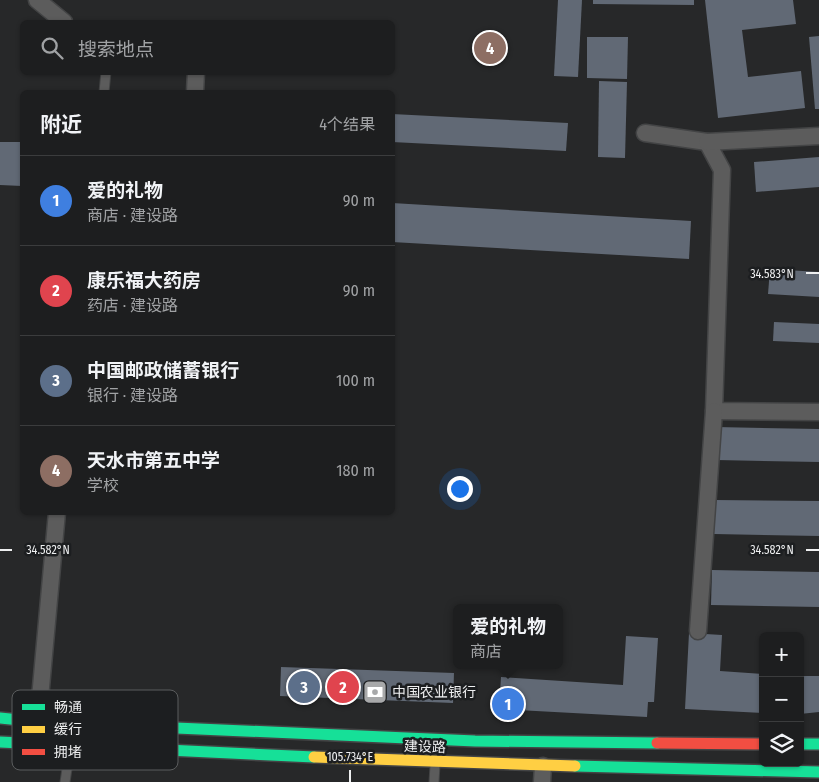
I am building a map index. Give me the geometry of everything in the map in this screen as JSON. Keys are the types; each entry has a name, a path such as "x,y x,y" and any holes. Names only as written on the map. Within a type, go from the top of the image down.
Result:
{"main road":[{"name":"建设路","path":"178,728 474,741 759,744"},
{"path":"804,744 819,744"},
{"name":"建设路","path":"178,751 435,762 542,774 819,772"}],"street":[{"path":"37,0 62,20"},
{"path":"195,90 196,75"},
{"path":"645,133 707,142 819,136"},
{"path":"698,631 714,411 722,170 707,142"},
{"path":"714,411 819,412"},
{"path":"42,690 57,515"}],"lane":[{"path":"104,90 106,75"},
{"path":"434,782 435,762"}],"building":[{"path":"558,0 582,0 578,77 554,76"},
{"path":"593,0 694,0 694,5 593,4"},
{"path":"705,0 793,0 796,24 742,30 748,77 801,71 805,108 718,118"},
{"path":"819,36 819,109 815,109 809,37"},
{"path":"587,37 628,37 627,79 587,78"},
{"path":"599,81 627,82 625,158 598,157"},
{"path":"395,114 568,123 566,151 395,142"},
{"path":"0,142 20,142 20,186 0,185"},
{"path":"819,157 819,187 756,192 754,162"},
{"path":"395,203 691,221 689,259 395,242"},
{"path":"770,269 819,272 819,297 768,294"},
{"path":"774,322 819,324 819,343 773,341"},
{"path":"716,427 819,429 819,462 716,460"},
{"path":"714,500 819,501 819,536 714,534"},
{"path":"712,570 819,572 819,607 711,605"},
{"path":"689,633 722,635 720,671 759,674 759,713 685,709"},
{"path":"626,636 658,638 654,702 648,702 647,717 499,709 501,677 623,685"},
{"path":"281,667 454,673 453,703 280,696"},
{"path":"804,676 819,676 819,712 804,714"}],"traffic: fast":[{"path":"0,718 12,719"},
{"path":"178,728 475,741 657,743"},
{"path":"0,742 12,743"},
{"path":"804,744 819,744"},
{"path":"178,751 314,757"},
{"path":"575,766 819,772"}],"traffic: slow":[{"path":"314,757 575,766"}],"traffic: jam":[{"path":"657,743 759,744"}],"place":[{"name":"天水市第五中学","path":"490,48"},
{"name":"中国邮政储蓄银行","path":"304,687"},
{"name":"康乐福大药房","path":"343,687"},
{"name":"中国农业银行","path":"375,692"},
{"name":"爱的礼物","path":"508,704"}]}
